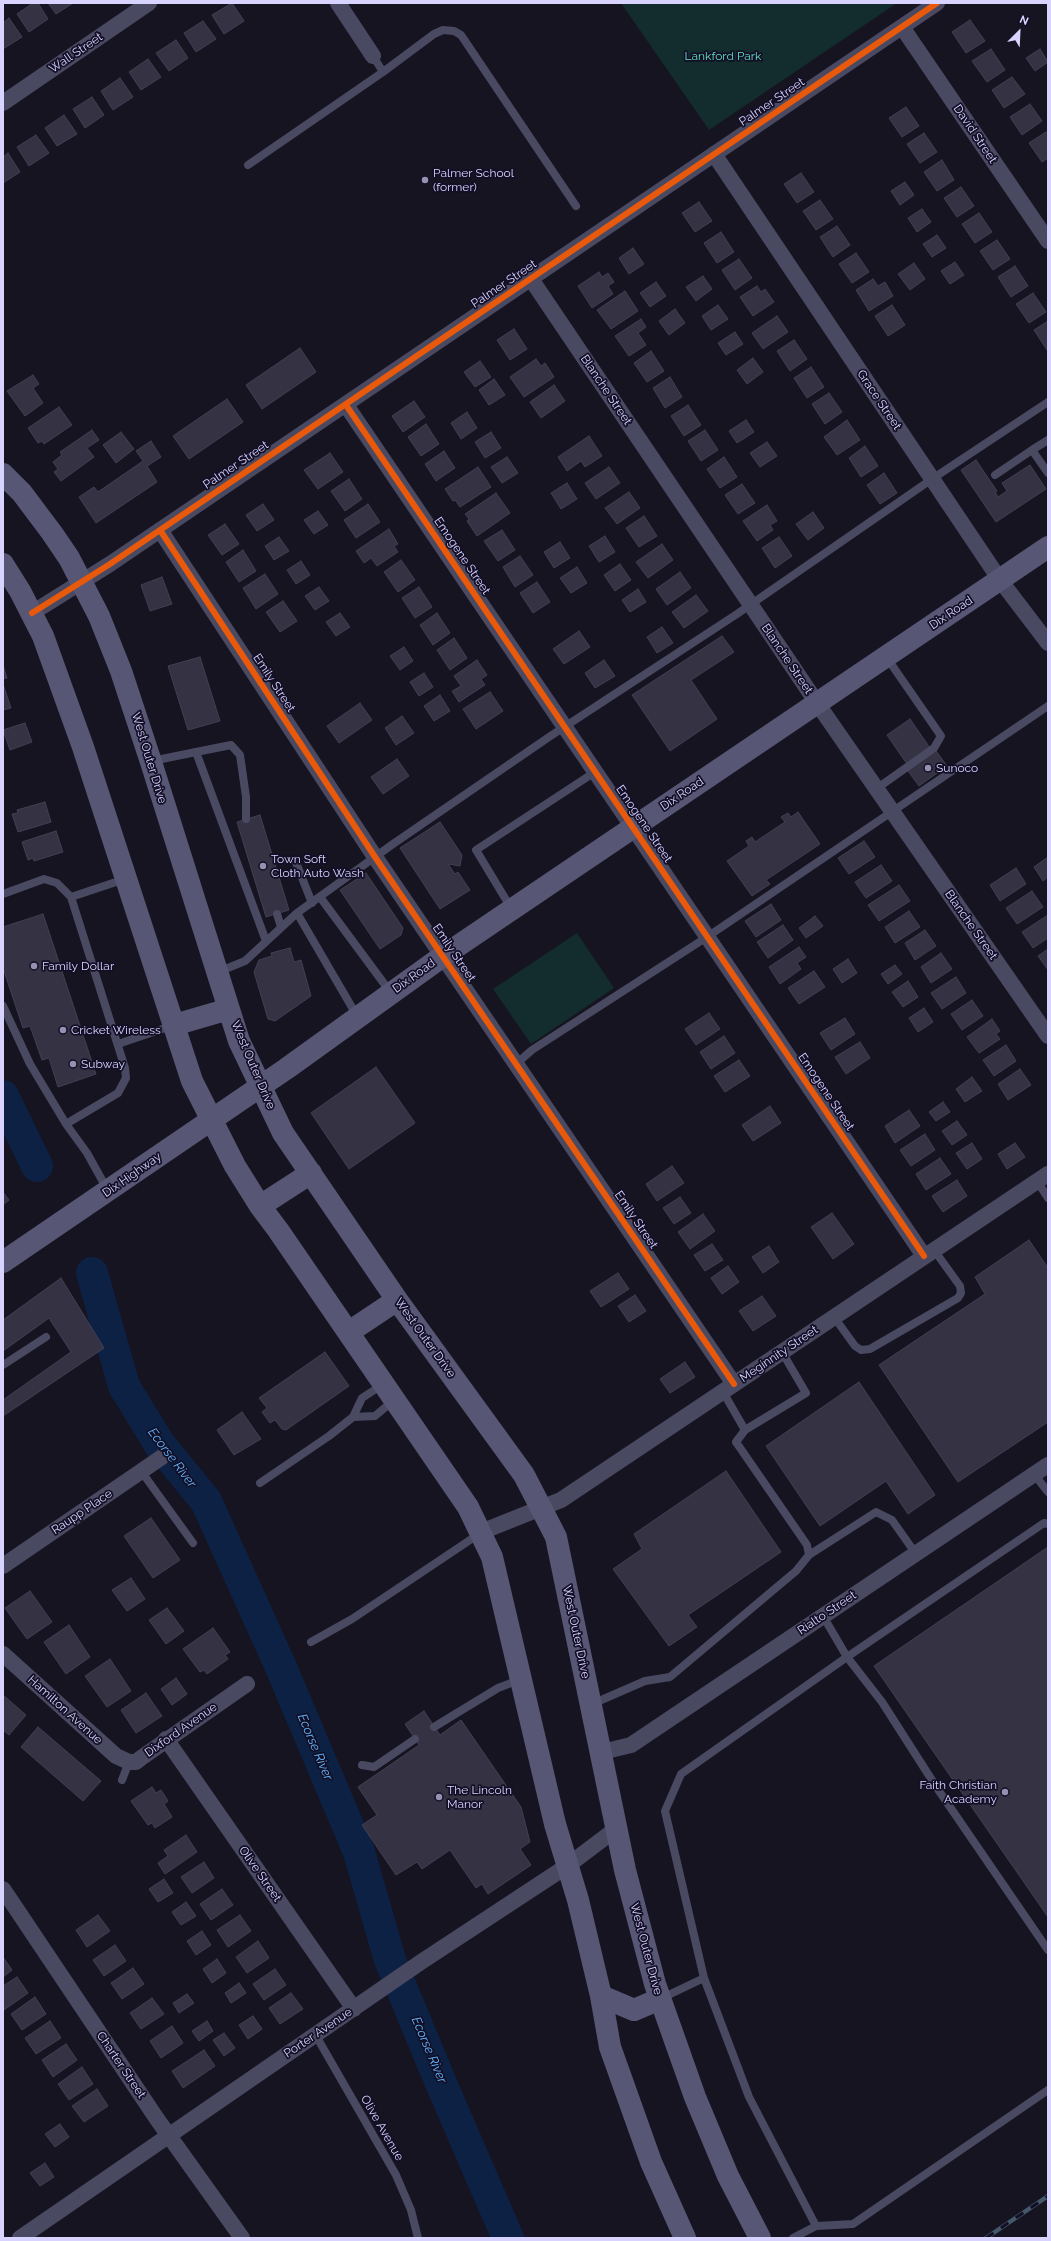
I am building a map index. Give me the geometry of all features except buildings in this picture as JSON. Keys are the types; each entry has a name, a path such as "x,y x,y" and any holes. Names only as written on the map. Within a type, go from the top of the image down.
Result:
{"main road":[{"name":"West Outer Drive","path":"3,474 22,493 52,533 82,582 99,616 121,671 151,762 239,1041 283,1133 397,1300 524,1475 556,1537 602,1752 616,1829 660,1999 695,2097 728,2176 760,2238"},
{"name":"Dix Road","path":"260,1086 442,956 1048,547"},
{"path":"3,564 32,613 43,636 84,747 192,1081 211,1120 235,1166 260,1206 349,1332 468,1507 492,1557 555,1824 600,1996 610,2048 632,2113 651,2162 684,2238"},
{"path":"174,1025 229,1009"},
{"name":"Dix Highway","path":"3,1262 108,1192 260,1086"},
{"path":"260,1206 311,1173"},
{"path":"349,1332 397,1300"},
{"path":"600,1996 634,2010 660,1999"}],"street":[{"name":"Wall Street","path":"3,103 149,3"},
{"path":"338,3 373,56"},
{"name":"Palmer Street","path":"32,613 82,582 346,405 937,3"},
{"name":"David Street","path":"902,27 1048,241"},
{"name":"Grace Street","path":"714,154 1000,580 1048,643"},
{"name":"Blanche Street","path":"531,279 817,704 1048,1036"},
{"name":"Emogene Street","path":"346,405 707,937 929,1253"},
{"name":"Emily Street","path":"160,530 375,857 516,1064 728,1388"},
{"name":"Meginnity Street","path":"481,1532 561,1500 1042,1177"},
{"name":"Raupp Place","path":"3,1566 162,1457"},
{"name":"Rialto Street","path":"602,1752 631,1745 1048,1465"},
{"name":"Hamilton Avenue","path":"3,1654 116,1756 129,1762"},
{"name":"Dixford Avenue","path":"129,1762 136,1762 166,1739 247,1684"},
{"name":"Olive Street","path":"166,1739 354,2009"},
{"name":"Porter Avenue","path":"20,2238 170,2136 315,2034 567,1866 616,1829"},
{"name":"Charter Street","path":"3,1889 170,2136 242,2238"}],"lane":[{"path":"248,165 383,72 434,34 443,30 454,30 461,35 576,206"},
{"path":"373,56 383,72"},
{"path":"217,972 245,960 297,914 375,857 565,727 751,604 932,479 1048,402"},
{"path":"995,475 1048,440"},
{"path":"1032,450 1048,473"},
{"path":"876,789 934,748 941,736 886,657"},
{"path":"516,1064 532,1050 707,937 1048,706"},
{"path":"151,762 231,745 240,755 244,783 246,819"},
{"path":"196,752 266,940"},
{"path":"512,909 476,850 595,772"},
{"path":"295,860 312,903"},
{"path":"70,897 126,878"},
{"path":"3,894 44,879 57,883 70,897 125,1068 126,1078 118,1093 66,1124"},
{"path":"320,897 391,993"},
{"path":"277,914 281,927"},
{"path":"297,914 358,1017"},
{"path":"3,1006 30,1064 66,1124 87,1153 108,1192"},
{"path":"118,1044 174,1025"},
{"path":"1042,1177 1048,1198"},
{"path":"834,1318 855,1346 861,1350 870,1350 958,1298 961,1292 960,1286 929,1253"},
{"path":"3,1365 46,1337"},
{"path":"782,1352 806,1393 744,1430 736,1442 807,1545 809,1555"},
{"path":"728,1388 744,1430"},
{"path":"260,1484 329,1436 353,1417 362,1398 389,1392"},
{"path":"353,1417 374,1416 389,1392"},
{"path":"141,1471 193,1543"},
{"path":"1034,1474 1048,1492"},
{"path":"592,1704 645,1681 670,1677 796,1571 809,1555 876,1512 892,1520 916,1554"},
{"path":"816,2226 749,2097 704,1978 665,1810 681,1774 847,1657 1044,1523 1048,1524"},
{"path":"311,1642 352,1618 481,1532"},
{"path":"823,1616 847,1657 882,1702 937,1788 1048,1950"},
{"path":"434,1727 498,1688 520,1680"},
{"path":"362,1765 374,1767 415,1739"},
{"path":"122,1780 129,1762"},
{"path":"660,1999 704,1978"},
{"name":"Olive Avenue","path":"315,2034 396,2176 411,2210 418,2238"},
{"path":"793,2238 816,2226 853,2224 1048,2090"}],"green space":[{"name":"Lankford Park","path":"621,3 897,3 709,130"},
{"path":"577,933 614,988 531,1044 493,989"}],"waterway":[{"name":"Ecorse River","path":"3,1096 37,1166"},
{"name":"Ecorse River","path":"92,1273 124,1386 160,1445 206,1501 280,1665 359,1852 390,1960 440,2081 508,2238"}],"railway":[{"path":"986,2238 1048,2196"}],"cycle path":[{"path":"32,613 110,564 937,3"},
{"path":"346,405 924,1256"},
{"path":"160,530 375,857 734,1384"}],"place":[{"name":"Palmer School (former)","path":"425,180"},
{"name":"Sunoco","path":"928,768"},
{"name":"Town Soft Cloth Auto Wash","path":"263,866"},
{"name":"Family Dollar","path":"34,966"},
{"name":"Cricket Wireless","path":"63,1030"},
{"name":"Subway","path":"73,1064"},
{"name":"Faith Christian Academy","path":"1005,1792"},
{"name":"The Lincoln Manor","path":"439,1797"}]}
